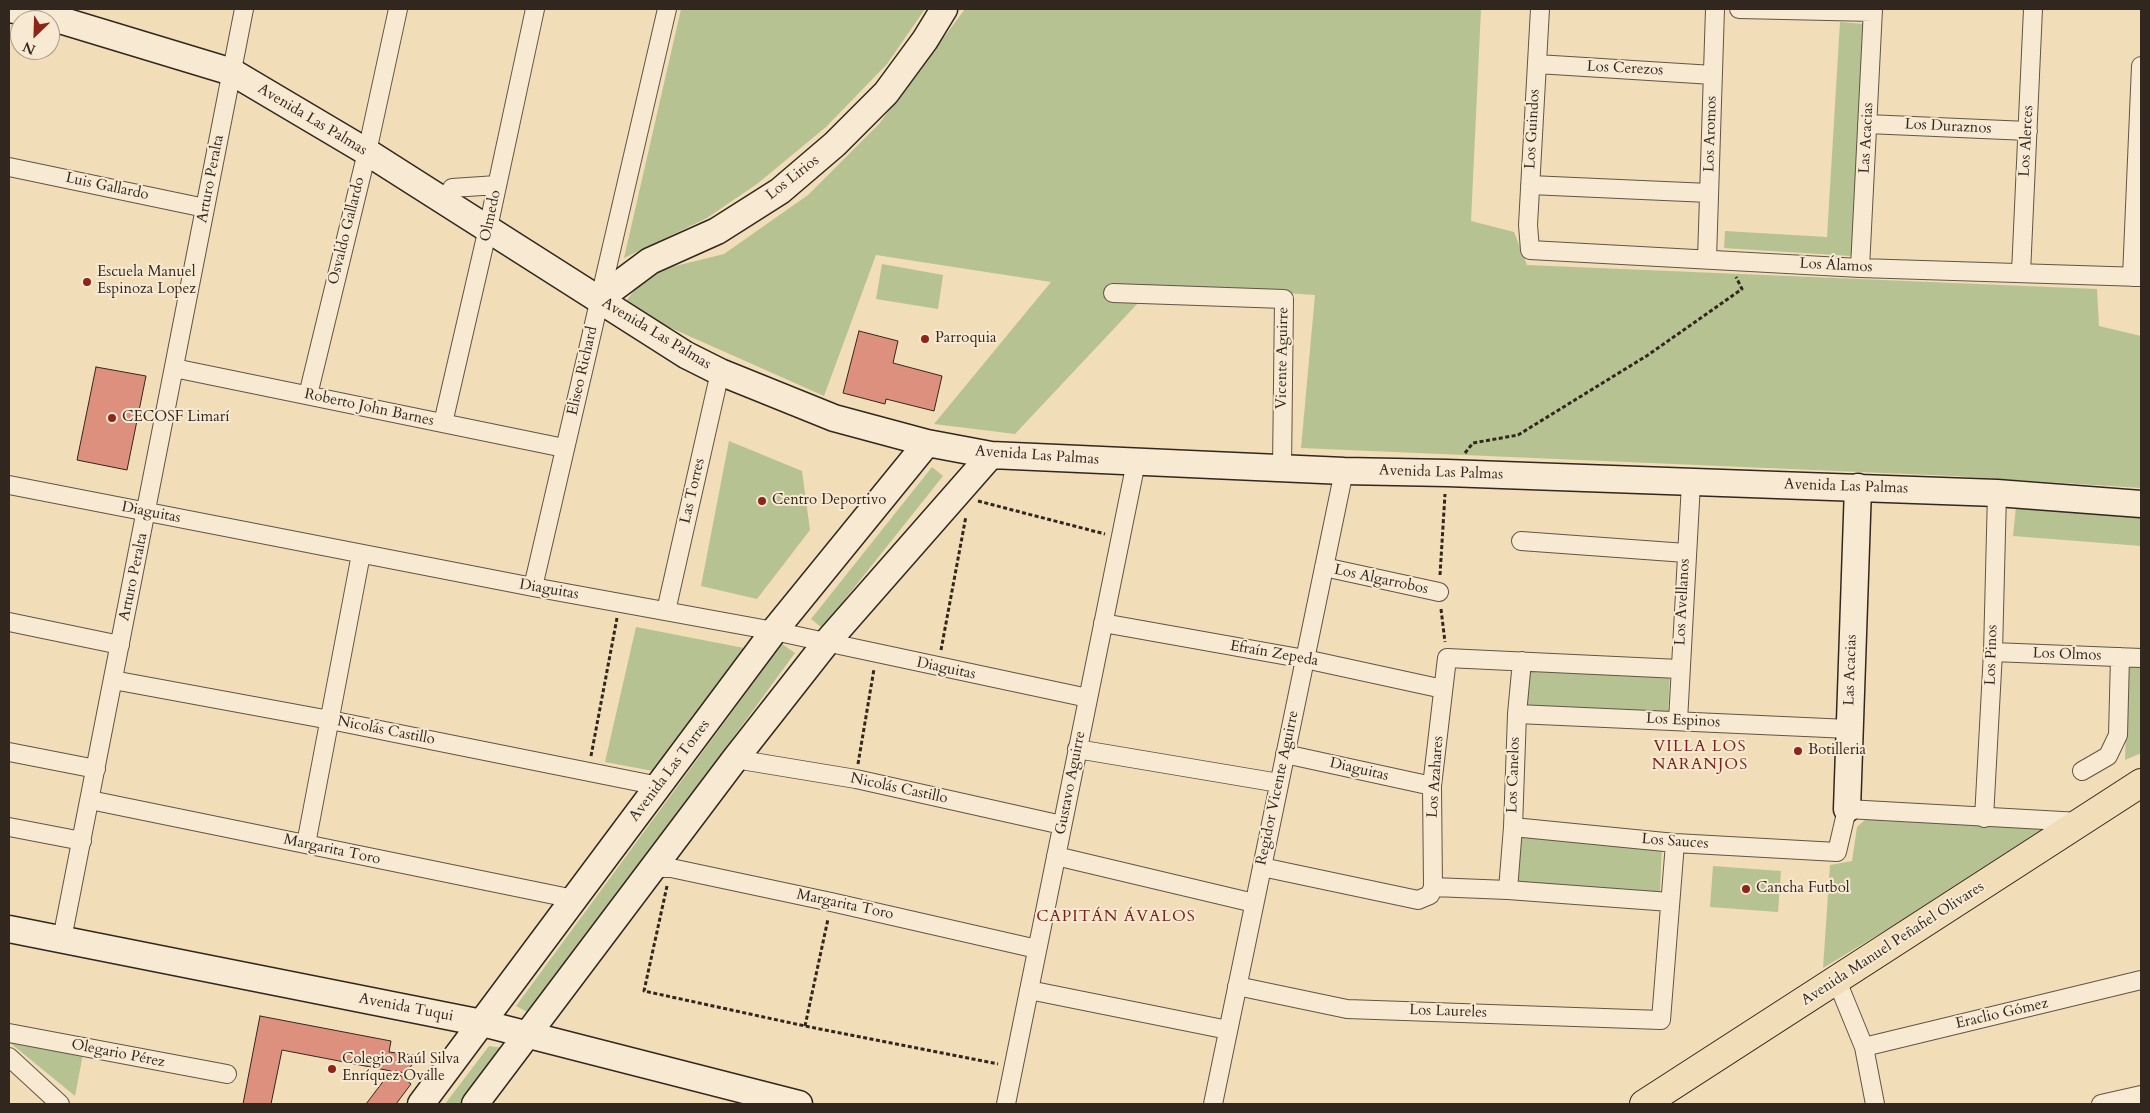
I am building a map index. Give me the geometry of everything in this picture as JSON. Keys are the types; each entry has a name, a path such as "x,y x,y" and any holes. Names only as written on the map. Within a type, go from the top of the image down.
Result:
{"main road":[{"name":"Avenida Manuel Peñafiel Olivares","path":"1644,1104 2141,783"}],"street":[{"name":"Avenida Las Palmas","path":"9,9 47,16 232,72 367,152 686,356 720,372 834,418 927,443 991,455 1344,471 1447,472 1691,483 1997,492 2141,504"},
{"name":"Arturo Peralta","path":"62,939 244,9"},
{"name":"Osvaldo Gallardo","path":"308,395 367,152 398,9"},
{"name":"Olmedo","path":"443,423 488,228 535,9"},
{"name":"Eliseo Richard","path":"532,587 667,9"},
{"name":"Los Lirios","path":"599,299 650,261 717,231 780,191 828,150 886,93 925,40 944,9"},
{"name":"Los Guindos","path":"1530,250 1528,225 1540,9"},
{"name":"Los Aromos","path":"1707,259 1715,9"},
{"path":"1739,9 1873,11"},
{"name":"Los Alerces","path":"2021,273 2033,9"},
{"name":"Las Acacias","path":"1860,268 1873,11"},
{"name":"Los Cerezos","path":"1537,64 1713,74"},
{"path":"2137,277 2141,66"},
{"name":"Los Duraznos","path":"1867,124 2028,131"},
{"name":"Luis Gallardo","path":"9,167 205,208"},
{"path":"452,188 497,185"},
{"path":"1530,185 1709,193"},
{"name":"Los Álamos","path":"1530,250 1860,268 2137,277"},
{"name":"Vicente Aguirre","path":"1114,293 1284,299 1282,468"},
{"name":"Roberto John Barnes","path":"174,368 564,448"},
{"name":"Las Torres","path":"666,611 720,372"},
{"name":"Avenida Las Torres","path":"421,1104 774,631 927,443"},
{"path":"475,1104 527,1035 662,868 735,759 826,644 991,455"},
{"name":"Gustavo Aguirre","path":"1006,1104 1136,462"},
{"name":"Regidor Vicente Aguirre","path":"1213,1104 1344,471"},
{"name":"Los Avellanos","path":"1678,721 1679,669 1691,483"},
{"name":"Diaguitas","path":"9,485 532,587 774,631 826,644 1088,698"},
{"name":"Las Acacias","path":"1837,852 1847,809 1858,487"},
{"name":"Los Pinos","path":"1984,818 1993,652 1997,492"},
{"path":"1521,541 1686,553"},
{"path":"306,844 361,554"},
{"name":"Los Algarrobos","path":"1324,567 1439,592"},
{"path":"9,622 120,645"},
{"name":"Efraín Zepeda","path":"1103,624 1305,658 1444,689"},
{"name":"Los Olmos","path":"1993,652 2141,658"},
{"path":"2082,771 2108,756 2118,735 2120,657"},
{"path":"1447,658 1679,669"},
{"name":"Los Azahares","path":"1432,891 1432,786 1447,658"},
{"name":"Los Canelos","path":"1508,890 1513,827 1517,714 1522,661"},
{"name":"Nicolás Castillo","path":"113,680 330,720 659,786"},
{"name":"Los Espinos","path":"1517,714 1849,729"},
{"path":"1078,749 1279,783"},
{"path":"9,752 96,769"},
{"name":"Diaguitas","path":"1285,754 1432,786"},
{"name":"Nicolás Castillo","path":"735,759 856,779 1062,825"},
{"name":"Margarita Toro","path":"90,800 574,899"},
{"path":"1847,809 2081,822"},
{"path":"9,827 82,841"},
{"name":"Los Sauces","path":"1513,827 1675,843 1837,852"},
{"path":"1262,867 1418,900 1432,891 1508,890 1670,902 1675,843"},
{"path":"1056,856 1254,903"},
{"name":"Margarita Toro","path":"662,868 831,902 1037,948"},
{"name":"Los Laureles","path":"1237,986 1347,1009 1661,1020 1670,902"},
{"name":"Avenida Tuqui","path":"9,929 482,1023 800,1104"},
{"name":"Eraclio Gómez","path":"1864,1047 2141,980"},
{"path":"1837,981 1864,1047 1876,1104"},
{"path":"1029,990 1228,1030"},
{"name":"Olegario Pérez","path":"9,1033 227,1074"},
{"path":"9,1057 60,1104"},
{"path":"2101,1104 2141,1095"}],"path":[{"path":"1447,658 1439,592 1447,472 1473,443 1518,435 1648,355 1742,289 1728,260"},
{"path":"969,499 1120,538"},
{"path":"938,667 968,508"},
{"path":"588,772 620,603"},
{"path":"856,779 877,654"},
{"path":"662,868 644,991 805,1026 1013,1067"},
{"path":"805,1026 831,902"}],"green space":[{"path":"681,9 925,9 887,64 826,127 757,184 707,218 624,258"},
{"path":"965,9 1481,9 1471,221 1514,232 1527,265 2097,289 2099,326 2141,336 2141,488 1953,476 1301,448 1315,295 1155,285 1015,434 934,424 1051,282 876,255 824,396 653,320 627,300 647,273 724,254 808,195 879,124"},
{"path":"1840,22 1865,24 1851,256 1724,248 1725,231 1827,237"},
{"path":"882,264 943,275 938,309 876,299"},
{"name":"Centro Deportivo","path":"729,441 802,471 810,530 757,599 701,586"},
{"path":"932,467 943,476 822,628 811,619"},
{"path":"2016,506 2141,516 2141,546 2013,536"},
{"path":"636,627 744,648 653,771 605,762"},
{"path":"782,644 795,653 531,1014 516,1006"},
{"path":"2128,664 2141,665 2141,753 2125,760"},
{"path":"1527,666 1670,672 1668,715 1524,710"},
{"path":"1867,818 2054,828 1823,968 1830,865 1852,861 1857,827"},
{"path":"1515,832 1662,844 1660,894 1512,883"},
{"name":"Cancha Futbol","path":"1713,866 1781,871 1778,912 1710,907"},
{"path":"9,1038 83,1054 75,1096 9,1042"},
{"path":"489,1046 503,1048 461,1104 445,1104"}],"building":[{"path":"859,331 898,341 893,363 942,376 934,411 886,399 885,404 843,393"},
{"name":"CECOSF Limarí","path":"96,367 146,376 127,470 77,460"},
{"path":"260,1016 391,1041 389,1052 420,1056 405,1073 395,1071 411,1084 396,1104 366,1104 391,1071 282,1050 271,1104 243,1104"}],"place":[{"name":"Escuela Manuel Espinoza Lopez","path":"87,282"},
{"name":"Parroquia","path":"925,339"},
{"name":"CECOSF Limarí","path":"112,418"},
{"name":"Centro Deportivo","path":"762,501"},
{"name":"Botilleria","path":"1798,751"},
{"name":"Cancha Futbol","path":"1746,889"},
{"name":"Colegio Raúl Silva Enríquez Ovalle","path":"332,1069"}],"district":[{"name":"VILLA LOS NARANJOS","path":"1700,756"},
{"name":"CAPITÁN ÁVALOS","path":"1116,917"}]}
